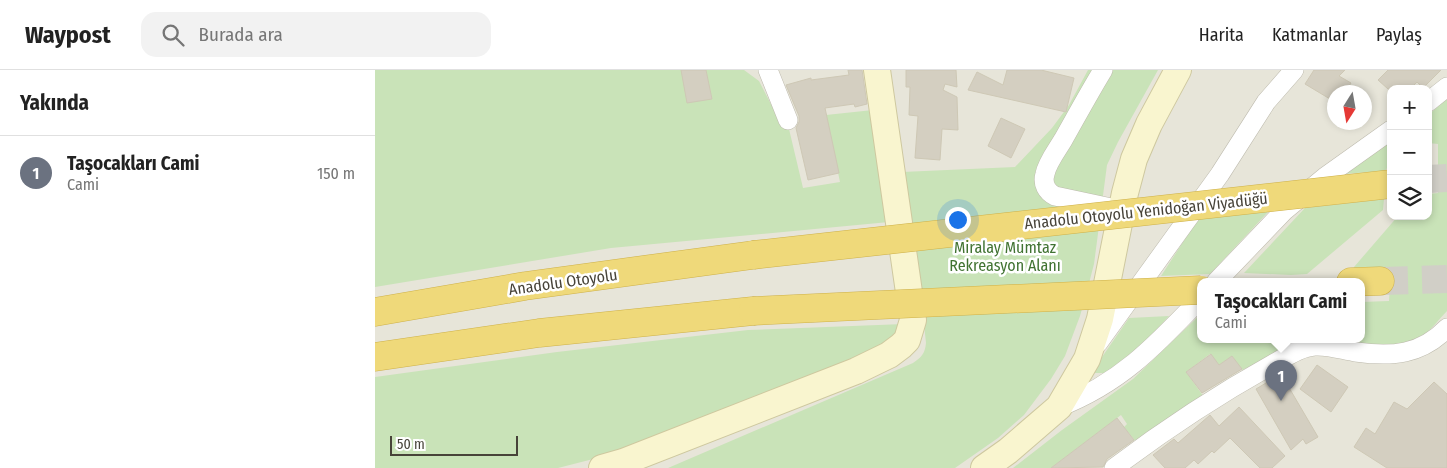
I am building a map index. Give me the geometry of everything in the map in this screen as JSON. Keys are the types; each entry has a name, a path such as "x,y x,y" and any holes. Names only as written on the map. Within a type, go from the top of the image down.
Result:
{"highway":[{"name":"Anadolu Otoyolu Yenidoğan Viyadüğü","path":"753,255 1387,184"},
{"name":"Anadolu Otoyolu","path":"375,312 525,286 753,255"},
{"path":"1365,282 1380,281"},
{"path":"375,357 539,333 753,311 1197,290"}],"main road":[{"path":"615,466 856,371 889,355 907,340 913,320 877,70"},
{"path":"984,468 1008,451 1059,407 1087,359 1100,319 1134,159 1140,142 1178,70"}],"street":[{"path":"767,70 789,120"},
{"path":"1103,70 1057,149 1045,174 1044,182 1050,194 1055,196 1122,210"},
{"path":"1087,359 1220,174 1266,102 1293,70"},
{"path":"1432,99 1447,87"},
{"path":"1220,278 1284,212 1325,177 1387,133"},
{"path":"1059,407 1089,394 1121,374 1162,338 1197,302"},
{"path":"1114,468 1249,377 1298,351 1316,346 1375,354 1400,354 1420,348 1439,336 1447,328"}],"shaded area":[{"path":"375,70 1447,70 1447,468 375,468"}],"green space":[{"path":"375,70 744,70 759,81 776,114 789,129 803,188 840,182 826,115 873,110 889,222 611,248 375,287"},
{"name":"Miralay Mümtaz Rekreasyon Alanı","path":"1088,70 1158,70 1107,165 1094,264 1080,316 1065,356 1051,379 1024,415 998,438 955,468 668,468 919,359 924,352 926,343 918,267 902,172 1015,167 1052,128 1069,105"},
{"path":"1447,99 1447,311 1432,328 1413,342 1393,346 1357,343 1365,343 1365,302 1389,301 1391,272 1353,272 1354,267 1395,220 1432,220 1432,194 1438,193 1438,144 1432,143 1432,112"},
{"path":"1387,144 1387,168 1384,171 1343,174"},
{"path":"1384,199 1383,210 1307,274 1244,273 1305,208"},
{"path":"1268,212 1210,274 1161,276 1200,216"},
{"path":"1169,316 1145,342 1106,373 1094,373 1093,370 1129,318"},
{"path":"1197,318 1197,343 1300,343 1242,370 1232,356 1219,365 1210,354 1186,372 1204,397 1136,442 1124,427 1127,424 1121,415 1051,468 1013,468 1133,379"},
{"path":"904,324 897,341 717,413 597,458 558,468 375,468 375,377 557,352 748,330"}],"building":[{"path":"681,70 706,70 712,99 687,103"},
{"path":"848,70 862,70 867,104 855,107 854,104 825,108 839,173 808,180 796,128 799,116 786,85 811,78 811,80 849,75"},
{"path":"906,70 956,70 957,87 945,84 943,90 957,97 958,130 942,129 940,160 915,158 918,116 909,115 910,87 906,87"},
{"path":"1007,70 1041,70 1074,78 1066,112 968,90 977,72 1003,85"},
{"path":"1314,70 1345,70 1339,76 1351,83 1350,85 1327,85 1327,97 1305,84"},
{"path":"1388,70 1441,70 1426,85 1420,85 1417,82 1414,85 1387,85 1387,88 1378,80"},
{"path":"1001,118 1025,129 1011,158 988,146"},
{"path":"1211,354 1219,365 1232,356 1242,369 1202,393 1186,372"},
{"path":"1317,365 1348,387 1331,412 1300,389"},
{"path":"1281,374 1318,437 1306,444 1303,439 1291,450 1256,389"},
{"path":"1434,382 1447,394 1447,468 1387,468 1354,447 1366,428 1375,434 1394,402 1407,409"},
{"path":"1239,407 1285,456 1272,468 1260,468 1230,438 1214,453 1212,451 1198,464 1194,460 1185,468 1165,468 1153,455 1174,439 1178,443 1210,415 1219,426"},
{"path":"1117,418 1134,440 1107,459 1103,467 1051,468"}],"tunnel":[{"path":"1432,179 1447,178"},
{"path":"1380,281 1447,279"}],"place":[{"name":"Taşocakları Cami","path":"1281,401"}]}
